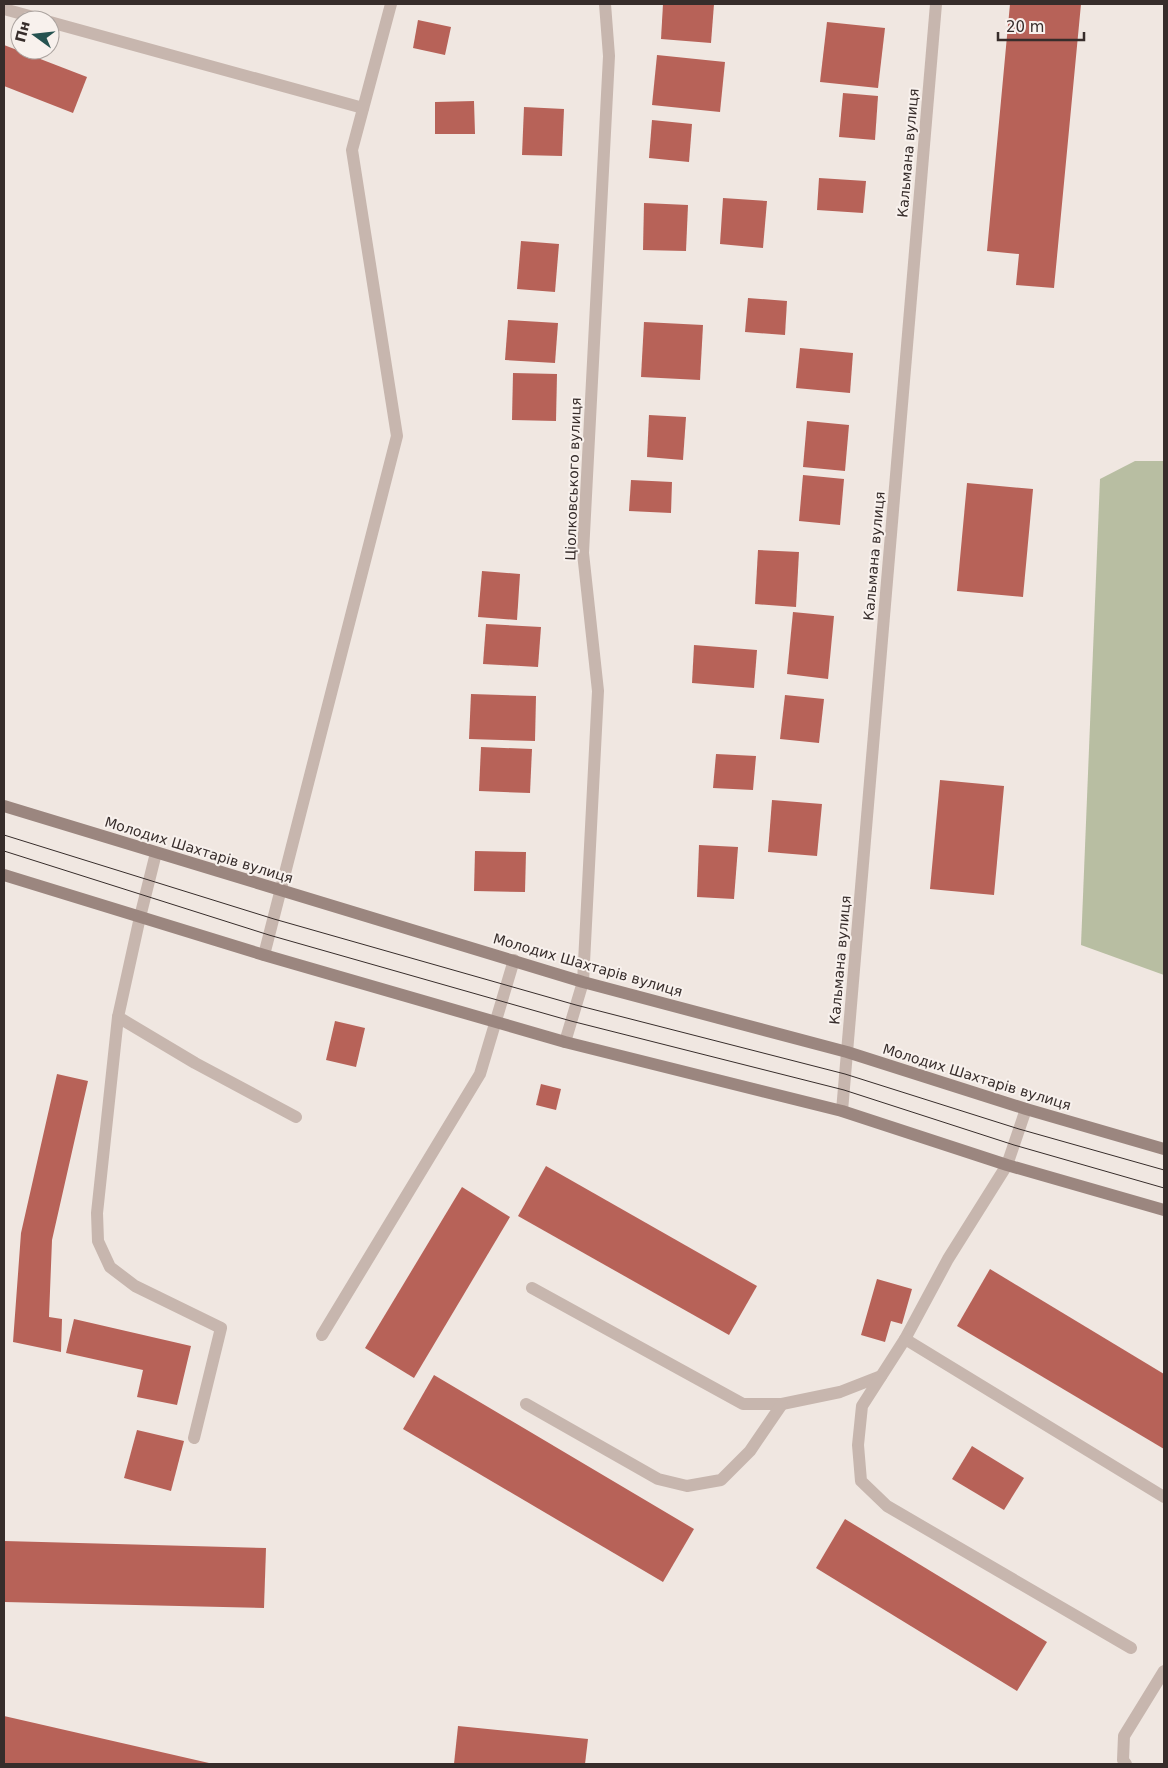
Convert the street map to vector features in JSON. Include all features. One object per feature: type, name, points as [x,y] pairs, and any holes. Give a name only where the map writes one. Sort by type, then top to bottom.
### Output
[{"type":"main road","name":"Молодих Шахтарів вулиця","points":[[4,806],[583,982],[847,1052],[1026,1109],[1164,1149]]},
{"type":"main road","points":[[4,875],[264,956],[565,1042],[842,1111],[1007,1164],[1164,1210]]},
{"type":"street","points":[[264,956],[397,436],[352,150],[390,4]]},
{"type":"street","name":"Ціолковського вулиця","points":[[565,1042],[583,982],[598,691],[583,553],[609,56],[605,4]]},
{"type":"street","name":"Кальмана вулиця","points":[[842,1111],[936,4]]},
{"type":"street","points":[[60,25],[363,108]]},
{"type":"street","points":[[156,853],[118,1017],[97,1213],[98,1241],[110,1267],[135,1286],[221,1328],[194,1438]]},
{"type":"street","points":[[322,1335],[480,1074],[514,960]]},
{"type":"street","points":[[118,1017],[195,1063],[296,1117]]},
{"type":"street","points":[[1026,1109],[1007,1164],[948,1259],[905,1339],[862,1406],[858,1444],[861,1481],[887,1506],[1131,1648]]},
{"type":"street","points":[[532,1288],[743,1404],[782,1404],[840,1392],[881,1376]]},
{"type":"street","points":[[905,1339],[1164,1497]]},
{"type":"street","points":[[526,1404],[658,1479],[687,1486],[721,1480],[750,1451],[782,1404]]},
{"type":"street","points":[[1126,1764],[1123,1760],[1124,1736],[1164,1671]]},
{"type":"green space","points":[[1135,461],[1164,461],[1164,975],[1081,945],[1100,479]]},
{"type":"building","points":[[663,4],[714,4],[711,43],[661,39]]},
{"type":"building","points":[[1010,4],[1081,4],[1054,288],[1016,285],[1019,254],[987,251]]},
{"type":"building","points":[[418,20],[451,27],[445,55],[413,48]]},
{"type":"building","points":[[827,22],[885,28],[878,88],[820,82]]},
{"type":"building","points":[[4,45],[10,47],[10,60],[43,60],[87,77],[73,113],[4,86]]},
{"type":"building","points":[[657,55],[725,62],[720,112],[652,105]]},
{"type":"building","points":[[843,93],[878,96],[875,140],[839,137]]},
{"type":"building","points":[[474,101],[475,134],[435,134],[435,102]]},
{"type":"building","points":[[524,107],[564,109],[562,156],[522,155]]},
{"type":"building","points":[[652,120],[692,124],[689,162],[649,158]]},
{"type":"building","points":[[819,178],[866,181],[863,213],[817,210]]},
{"type":"building","points":[[723,198],[767,201],[763,248],[720,244]]},
{"type":"building","points":[[644,203],[688,205],[686,251],[643,250]]},
{"type":"building","points":[[521,241],[559,244],[555,292],[517,289]]},
{"type":"building","points":[[748,298],[787,301],[785,335],[745,332]]},
{"type":"building","points":[[508,320],[558,323],[555,363],[505,360]]},
{"type":"building","points":[[644,322],[703,325],[700,380],[641,377]]},
{"type":"building","points":[[800,348],[853,353],[850,393],[796,388]]},
{"type":"building","points":[[513,373],[557,374],[556,421],[512,420]]},
{"type":"building","points":[[649,415],[686,417],[683,460],[647,457]]},
{"type":"building","points":[[807,421],[849,425],[845,471],[803,467]]},
{"type":"building","points":[[803,475],[844,479],[840,525],[799,521]]},
{"type":"building","points":[[631,480],[672,482],[671,513],[629,511]]},
{"type":"building","points":[[967,483],[1033,489],[1023,597],[957,591]]},
{"type":"building","points":[[758,550],[799,552],[796,607],[755,604]]},
{"type":"building","points":[[482,571],[520,574],[517,620],[478,617]]},
{"type":"building","points":[[793,612],[834,616],[828,679],[787,674]]},
{"type":"building","points":[[486,624],[541,627],[538,667],[483,664]]},
{"type":"building","points":[[694,645],[757,650],[754,688],[692,683]]},
{"type":"building","points":[[471,694],[536,696],[535,741],[469,739]]},
{"type":"building","points":[[785,695],[824,699],[819,743],[780,739]]},
{"type":"building","points":[[481,747],[532,749],[530,793],[479,791]]},
{"type":"building","points":[[716,754],[756,756],[753,790],[713,788]]},
{"type":"building","points":[[940,780],[1004,786],[994,895],[930,889]]},
{"type":"building","points":[[772,800],[822,804],[817,856],[768,852]]},
{"type":"building","points":[[699,845],[738,847],[734,899],[697,897]]},
{"type":"building","points":[[475,851],[526,852],[525,892],[474,891]]},
{"type":"building","points":[[335,1021],[365,1028],[356,1067],[326,1060]]},
{"type":"building","points":[[57,1074],[88,1081],[52,1240],[49,1317],[62,1319],[61,1352],[13,1342],[21,1233]]},
{"type":"building","points":[[541,1084],[561,1089],[556,1110],[536,1105]]},
{"type":"building","points":[[546,1166],[757,1286],[729,1335],[518,1216]]},
{"type":"building","points":[[462,1187],[510,1217],[414,1378],[365,1348]]},
{"type":"building","points":[[990,1269],[1164,1374],[1164,1449],[957,1326]]},
{"type":"building","points":[[877,1279],[912,1289],[902,1324],[891,1321],[885,1342],[861,1335]]},
{"type":"building","points":[[74,1319],[191,1346],[177,1405],[137,1397],[143,1370],[66,1353]]},
{"type":"building","points":[[434,1375],[694,1529],[663,1582],[403,1429]]},
{"type":"building","points":[[137,1430],[184,1441],[171,1491],[124,1478]]},
{"type":"building","points":[[972,1446],[1024,1478],[1004,1510],[952,1479]]},
{"type":"building","points":[[845,1519],[1047,1642],[1017,1691],[816,1568]]},
{"type":"building","points":[[4,1541],[266,1548],[264,1608],[4,1602]]},
{"type":"building","points":[[4,1716],[209,1763],[209,1764],[4,1764]]},
{"type":"building","points":[[458,1726],[588,1739],[585,1764],[454,1764]]},
{"type":"tram line","points":[[4,835],[274,919],[576,1005],[845,1074],[1019,1129],[1164,1170]]},
{"type":"tram line","points":[[4,851],[269,935],[571,1021],[844,1090],[1014,1145],[1164,1188]]}]
